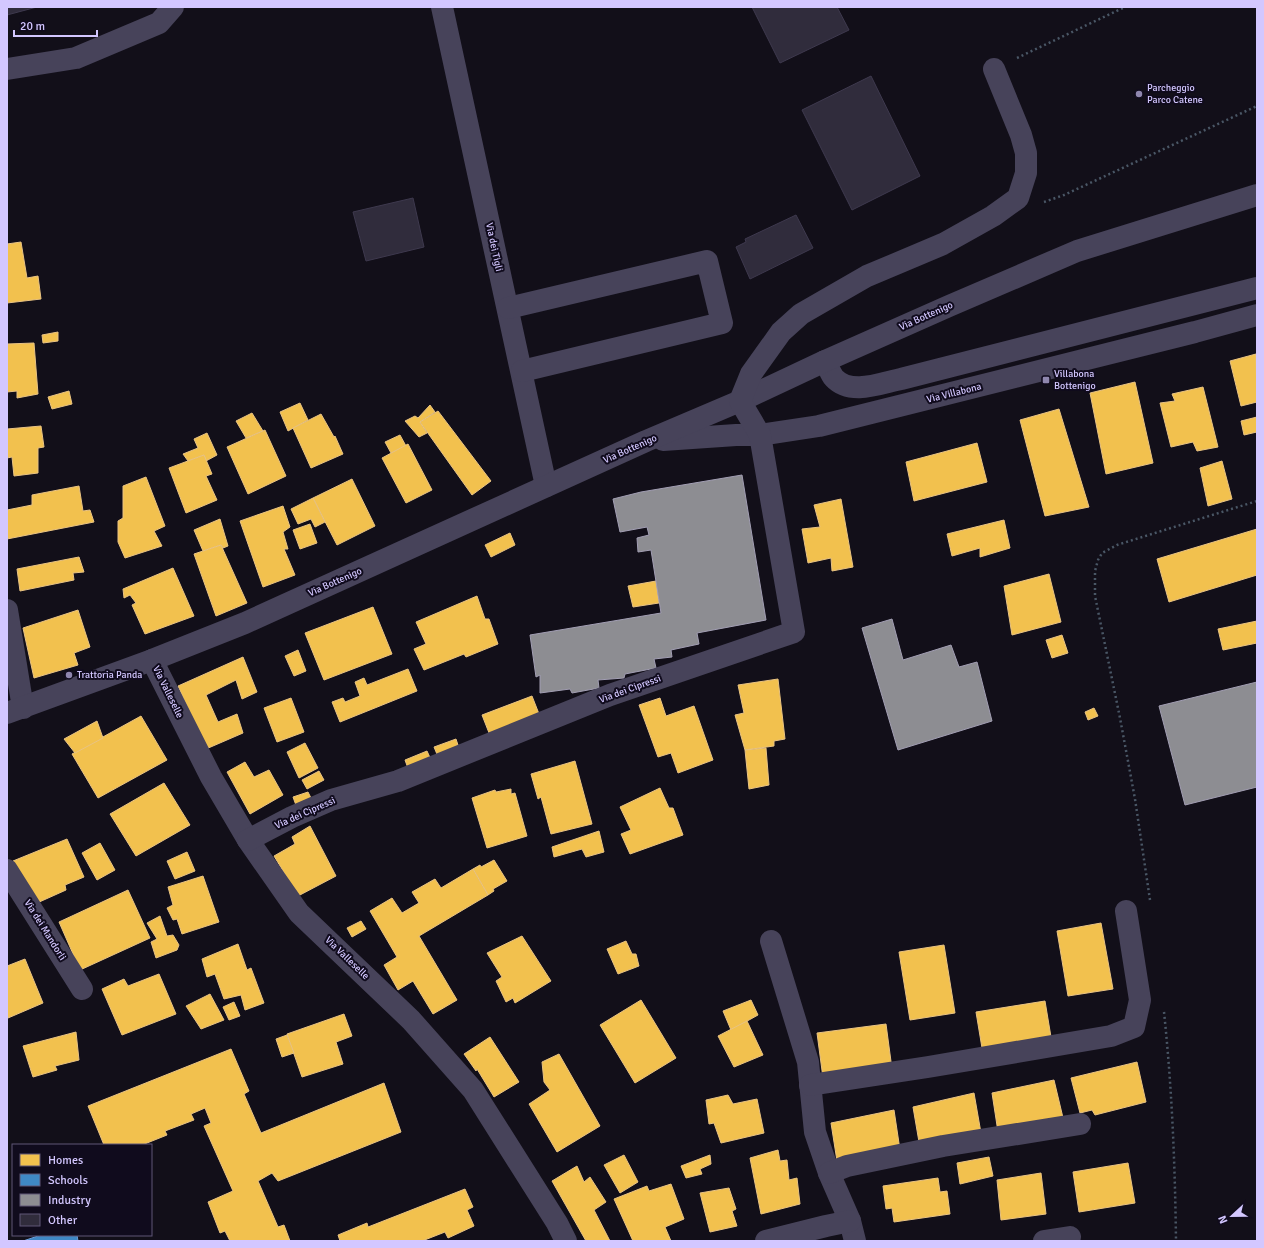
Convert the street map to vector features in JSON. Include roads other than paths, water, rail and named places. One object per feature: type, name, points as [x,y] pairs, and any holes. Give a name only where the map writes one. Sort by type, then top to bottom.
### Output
[{"type":"street","points":[[7,69],[76,58],[159,23],[174,7]]},
{"type":"street","name":"Via dei Tigli","points":[[442,7],[546,486]]},
{"type":"street","points":[[740,401],[751,374],[781,332],[801,314],[867,276],[943,244],[993,216],[1018,198],[1026,173],[1026,153],[1003,65]]},
{"type":"street","name":"Via Bottenigo","points":[[15,710],[152,660],[245,623],[646,441],[740,401],[825,361],[1078,251],[1257,195]]},
{"type":"street","points":[[508,308],[707,261],[722,324],[522,371]]},
{"type":"street","points":[[825,361],[834,378],[846,386],[863,387],[901,379],[1257,288]]},
{"type":"street","name":"Via Villabona","points":[[646,441],[736,435],[760,435],[819,426],[1180,336],[1257,315]]},
{"type":"street","name":"Via dei Cipressi","points":[[248,840],[292,817],[331,800],[398,781],[610,695],[794,632],[760,435],[740,401]]},
{"type":"street","points":[[7,610],[15,710]]},
{"type":"street","name":"Via Valleselle","points":[[152,660],[211,777],[248,840],[300,913],[411,1020],[473,1090],[557,1223],[566,1241]]},
{"type":"street","name":"Via dei Mandorli","points":[[7,870],[82,989]]},
{"type":"street","points":[[810,1085],[1111,1036],[1134,1027],[1140,1000],[1126,911]]},
{"type":"street","points":[[771,941],[808,1062],[815,1132],[852,1231]]},
{"type":"street","points":[[829,1172],[847,1166],[943,1146],[1080,1124]]},
{"type":"street","points":[[766,1241],[826,1226],[852,1231]]},
{"type":"street","points":[[1044,1241],[1070,1237]]},
{"type":"place","name":"Parcheggio Parco Catene","points":[[1139,94]]},
{"type":"place","name":"Villabona Bottenigo","points":[[1046,380]]},
{"type":"place","name":"Trattoria Panda","points":[[69,675]]}]
